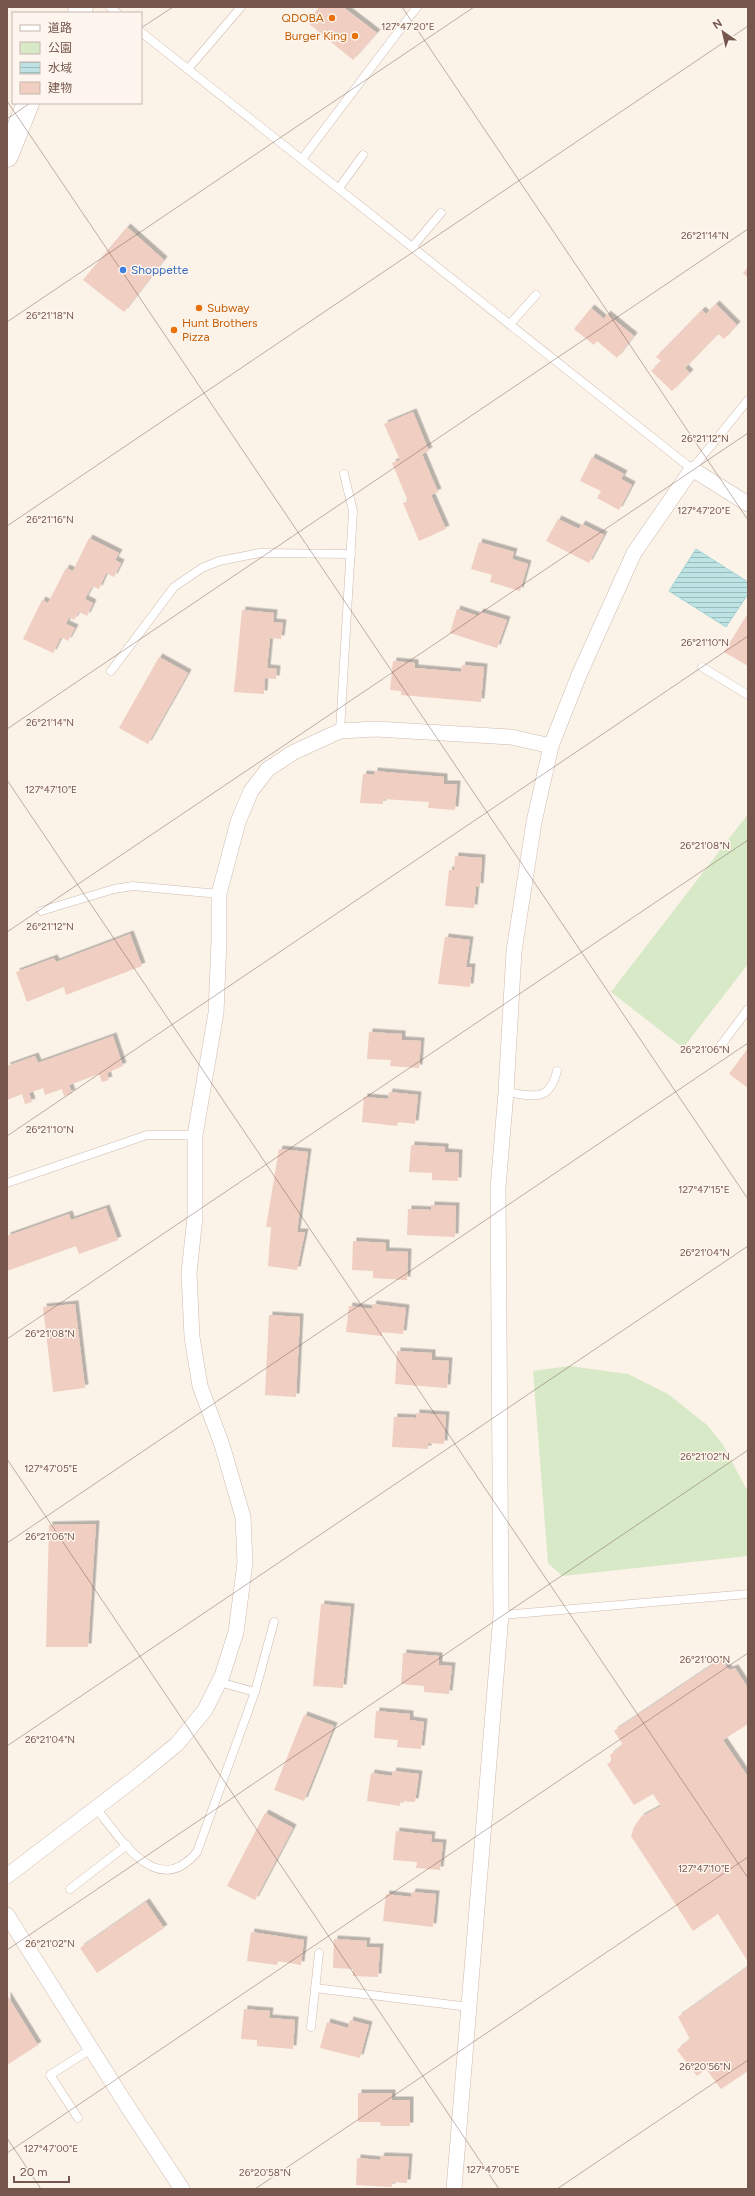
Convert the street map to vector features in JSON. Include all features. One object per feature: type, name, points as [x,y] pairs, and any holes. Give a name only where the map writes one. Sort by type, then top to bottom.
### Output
[{"type":"street","points":[[7,156],[28,104]]},
{"type":"street","points":[[454,2189],[501,1615],[498,1188],[506,1092],[514,952],[534,822],[551,746],[579,675],[634,553],[692,469],[748,504]]},
{"type":"street","points":[[7,1876],[177,1744],[205,1710],[219,1682],[236,1632],[242,1598],[245,1555],[243,1517],[222,1445],[200,1386],[192,1337],[190,1274],[195,1217],[195,1135],[216,1013],[219,894],[238,822],[251,790],[268,769],[294,752],[340,731],[376,729],[511,737],[551,746]]},
{"type":"street","points":[[7,1915],[91,2049],[182,2189]]},
{"type":"lane","points":[[188,69],[241,7]]},
{"type":"lane","points":[[302,158],[417,7]]},
{"type":"lane","points":[[142,33],[302,158],[692,469],[748,400]]},
{"type":"lane","points":[[339,188],[363,155]]},
{"type":"lane","points":[[412,246],[441,213]]},
{"type":"lane","points":[[510,324],[536,294]]},
{"type":"lane","points":[[340,731],[354,511],[344,474]]},
{"type":"lane","points":[[111,671],[174,587],[202,568],[219,561],[260,553],[351,554]]},
{"type":"lane","points":[[702,667],[748,695]]},
{"type":"lane","points":[[41,911],[114,888],[133,886],[219,894]]},
{"type":"lane","points":[[719,1048],[748,1009]]},
{"type":"lane","points":[[506,1092],[531,1096],[544,1094],[553,1086],[557,1072]]},
{"type":"lane","points":[[7,1183],[147,1135],[195,1135]]},
{"type":"lane","points":[[501,1615],[748,1594]]},
{"type":"lane","points":[[96,1808],[135,1855],[151,1867],[162,1870],[172,1869],[183,1865],[197,1852],[255,1692],[274,1622]]},
{"type":"lane","points":[[219,1682],[255,1692]]},
{"type":"lane","points":[[70,1889],[127,1845]]},
{"type":"lane","points":[[311,2027],[319,1953]]},
{"type":"lane","points":[[315,1988],[469,2007]]},
{"type":"lane","points":[[78,2118],[50,2075],[91,2049]]},
{"type":"green space","points":[[748,814],[748,964],[683,1048],[611,992]]},
{"type":"green space","points":[[569,1366],[628,1374],[668,1394],[707,1425],[723,1445],[748,1492],[748,1556],[562,1576],[548,1563],[533,1371]]},
{"type":"water","points":[[696,549],[748,582],[748,594],[726,627],[669,591]]},
{"type":"building","points":[[319,7],[343,7],[377,33],[353,60],[308,23]]},
{"type":"building","name":"Shoppette","points":[[127,227],[164,260],[124,312],[83,280]]},
{"type":"building","points":[[748,267],[748,278],[743,273]]},
{"type":"building","points":[[716,304],[737,325],[724,339],[718,334],[685,368],[690,373],[672,391],[651,371],[661,361],[656,357],[702,310],[706,314]]},
{"type":"building","points":[[591,308],[604,319],[607,314],[634,336],[617,358],[597,341],[594,345],[574,329]]},
{"type":"building","points":[[413,412],[429,451],[422,454],[438,492],[431,495],[446,529],[419,541],[403,503],[408,501],[392,463],[400,460],[384,424]]},
{"type":"building","points":[[592,457],[624,474],[621,479],[632,485],[619,510],[597,498],[601,491],[580,481]]},
{"type":"building","points":[[558,519],[579,529],[582,524],[604,535],[589,563],[546,541]]},
{"type":"building","points":[[89,538],[119,553],[115,560],[121,563],[114,577],[106,573],[99,589],[92,586],[85,599],[93,603],[87,616],[79,612],[74,620],[69,617],[66,624],[75,628],[68,641],[61,637],[53,653],[23,639],[42,600],[48,603],[66,568],[73,571]]},
{"type":"building","points":[[479,542],[514,552],[512,559],[528,564],[520,591],[490,582],[492,575],[471,569]]},
{"type":"building","points":[[457,609],[478,616],[480,612],[507,620],[497,648],[450,633]]},
{"type":"building","points":[[242,610],[274,613],[273,622],[283,623],[281,639],[270,638],[267,668],[277,669],[276,679],[265,678],[264,694],[234,692]]},
{"type":"building","points":[[748,613],[748,666],[724,652]]},
{"type":"building","points":[[159,657],[188,673],[148,744],[119,728]]},
{"type":"building","points":[[393,661],[415,663],[415,668],[461,672],[462,665],[484,667],[481,702],[401,695],[401,691],[390,690]]},
{"type":"building","points":[[374,771],[444,777],[444,784],[457,784],[455,810],[428,808],[429,802],[383,799],[383,804],[360,803],[363,774],[374,775]]},
{"type":"building","points":[[455,856],[482,858],[480,887],[476,886],[474,908],[445,906],[449,870],[454,870]]},
{"type":"building","points":[[130,934],[142,966],[66,995],[64,987],[27,1002],[16,972],[54,958],[56,962]]},
{"type":"building","points":[[445,937],[470,940],[466,967],[472,967],[470,987],[438,984]]},
{"type":"building","points":[[369,1032],[402,1034],[402,1040],[421,1041],[419,1068],[390,1066],[391,1060],[367,1059]]},
{"type":"building","points":[[113,1036],[123,1066],[107,1073],[109,1080],[102,1082],[99,1074],[69,1085],[72,1093],[64,1096],[62,1089],[45,1095],[43,1088],[29,1093],[32,1102],[25,1104],[22,1094],[7,1100],[7,1066],[35,1056],[38,1063]]},
{"type":"building","points":[[748,1048],[748,1088],[729,1074]]},
{"type":"building","points":[[389,1092],[418,1095],[415,1124],[398,1122],[397,1126],[362,1122],[364,1097],[388,1099]]},
{"type":"building","points":[[411,1145],[445,1147],[445,1152],[459,1153],[458,1181],[432,1180],[432,1173],[409,1172]]},
{"type":"building","points":[[279,1149],[308,1152],[297,1232],[305,1232],[297,1270],[268,1266],[271,1227],[266,1227]]},
{"type":"building","points":[[431,1205],[456,1206],[455,1237],[407,1235],[408,1209],[431,1210]]},
{"type":"building","points":[[106,1208],[118,1240],[79,1254],[76,1246],[7,1271],[7,1236],[69,1214],[71,1220]]},
{"type":"building","points":[[353,1241],[386,1243],[386,1251],[408,1252],[407,1280],[373,1278],[373,1271],[352,1270]]},
{"type":"building","points":[[75,1304],[85,1388],[53,1392],[43,1307]]},
{"type":"building","points":[[373,1304],[406,1308],[403,1334],[382,1332],[382,1336],[346,1332],[349,1306],[372,1309]]},
{"type":"building","points":[[269,1315],[300,1317],[296,1397],[265,1395]]},
{"type":"building","points":[[397,1351],[432,1353],[432,1360],[449,1361],[447,1388],[395,1384]]},
{"type":"building","points":[[416,1413],[446,1415],[444,1444],[428,1443],[428,1449],[392,1447],[394,1417],[416,1418]]},
{"type":"building","points":[[96,1524],[88,1647],[46,1647],[49,1525]]},
{"type":"building","points":[[321,1604],[351,1607],[343,1688],[313,1686]]},
{"type":"building","points":[[403,1653],[439,1656],[439,1665],[452,1666],[449,1694],[424,1692],[424,1686],[401,1684]]},
{"type":"building","points":[[721,1659],[729,1670],[735,1668],[748,1688],[748,1724],[723,1740],[748,1777],[748,1962],[718,1914],[693,1931],[631,1836],[634,1827],[641,1817],[661,1806],[653,1794],[634,1805],[607,1764],[612,1761],[610,1755],[623,1745],[614,1731]]},
{"type":"building","points":[[376,1711],[410,1714],[410,1720],[424,1722],[421,1749],[397,1747],[398,1740],[374,1738]]},
{"type":"building","points":[[304,1715],[334,1726],[304,1801],[274,1790]]},
{"type":"building","points":[[393,1771],[419,1774],[415,1802],[400,1801],[400,1806],[367,1801],[371,1773],[392,1776]]},
{"type":"building","points":[[265,1813],[293,1828],[255,1900],[227,1886]]},
{"type":"building","points":[[396,1831],[432,1835],[431,1842],[443,1843],[440,1870],[416,1868],[417,1862],[393,1860]]},
{"type":"building","points":[[412,1892],[436,1894],[433,1927],[383,1921],[386,1894],[411,1897]]},
{"type":"building","points":[[146,1902],[164,1928],[97,1973],[80,1948]]},
{"type":"building","points":[[251,1932],[304,1940],[301,1965],[278,1961],[277,1965],[247,1961]]},
{"type":"building","points":[[334,1939],[367,1941],[366,1947],[380,1947],[378,1977],[353,1976],[353,1969],[333,1968]]},
{"type":"building","points":[[748,1967],[748,2071],[721,2089],[706,2069],[697,2076],[677,2050],[690,2039],[678,2017]]},
{"type":"building","points":[[7,1995],[38,2045],[7,2065]]},
{"type":"building","points":[[244,2009],[270,2011],[269,2018],[295,2020],[293,2049],[257,2046],[257,2040],[241,2039]]},
{"type":"building","points":[[350,2020],[369,2025],[360,2058],[320,2048],[327,2022],[348,2028]]},
{"type":"building","points":[[358,2093],[392,2093],[392,2100],[410,2100],[410,2126],[381,2126],[380,2122],[358,2122]]},
{"type":"building","points":[[381,2156],[409,2157],[407,2183],[392,2182],[392,2187],[356,2185],[357,2158],[380,2160]]},
{"type":"place","name":"QDOBA","points":[[332,18]]},
{"type":"place","name":"Burger King","points":[[355,36]]},
{"type":"place","name":"Shoppette","points":[[123,270]]},
{"type":"place","name":"Subway","points":[[199,308]]},
{"type":"place","name":"Hunt Brothers Pizza","points":[[174,330]]}]
